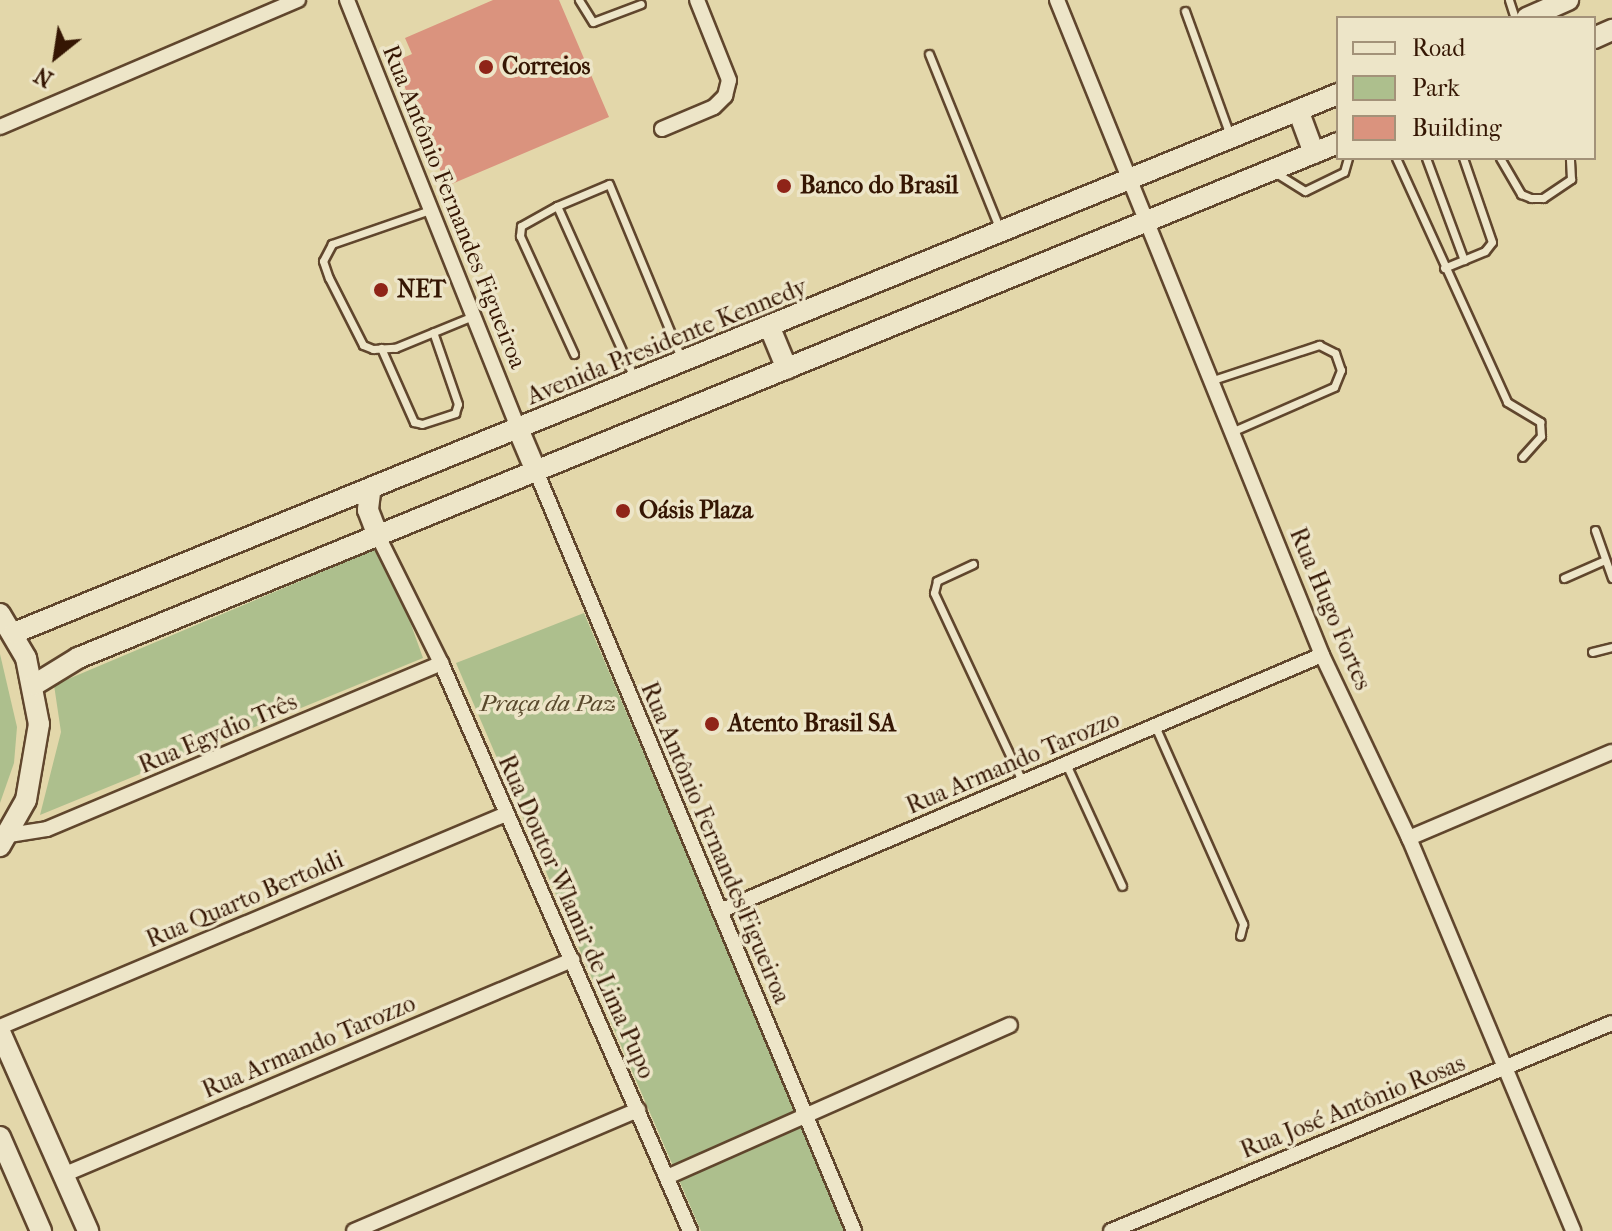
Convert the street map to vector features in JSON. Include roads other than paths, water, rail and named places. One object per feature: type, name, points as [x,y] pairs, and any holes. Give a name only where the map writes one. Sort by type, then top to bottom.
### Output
[{"type":"main road","points":[[1532,16],[1568,0]]},
{"type":"main road","name":"Avenida Presidente Kennedy","points":[[14,633],[370,493],[1336,95]]},
{"type":"main road","points":[[1298,110],[1314,153]]},
{"type":"main road","points":[[34,685],[78,658],[1336,144]]},
{"type":"main road","points":[[770,328],[787,369]]},
{"type":"main road","points":[[519,431],[536,471]]},
{"type":"main road","points":[[370,493],[368,510],[378,536]]},
{"type":"main road","points":[[0,614],[14,633],[34,685],[37,762],[4,840]]},
{"type":"main road","points":[[0,1030],[88,1231]]},
{"type":"main road","points":[[0,1137],[9,1178],[41,1231]]},
{"type":"street","points":[[0,127],[298,0]]},
{"type":"street","name":"Rua Antônio Fernandes Figueiroa","points":[[347,0],[519,431]]},
{"type":"street","points":[[662,129],[714,107],[725,96],[729,80],[697,0]]},
{"type":"street","name":"Rua Hugo Fortes","points":[[1057,0],[1234,431],[1322,655],[1409,838],[1573,1231]]},
{"type":"street","name":"Rua Antônio Fernandes Figueiroa","points":[[536,471],[854,1231]]},
{"type":"street","name":"Rua Doutor Wlamir de Lima Pupo","points":[[378,536],[441,663],[690,1231]]},
{"type":"street","name":"Rua Armando Tarozzo","points":[[720,911],[1322,655]]},
{"type":"street","name":"Rua Egydio Três","points":[[4,840],[47,829],[441,663]]},
{"type":"street","points":[[1409,838],[1612,752]]},
{"type":"street","name":"Rua Quarto Bertoldi","points":[[0,1030],[506,814]]},
{"type":"street","name":"Rua Armando Tarozzo","points":[[63,1175],[572,960]]},
{"type":"street","name":"Rua José Antônio Rosas","points":[[1111,1231],[1612,1023]]},
{"type":"street","points":[[667,1177],[1010,1025]]},
{"type":"street","points":[[354,1231],[638,1110]]},
{"type":"lane","points":[[579,0],[593,22],[641,4]]},
{"type":"lane","points":[[1185,11],[1231,137]]},
{"type":"lane","points":[[929,54],[1001,232]]},
{"type":"lane","points":[[1272,170],[1305,191],[1344,172],[1347,160]]},
{"type":"lane","points":[[1397,160],[1507,402],[1540,422],[1541,436],[1522,457]]},
{"type":"lane","points":[[1427,160],[1464,260]]},
{"type":"lane","points":[[1444,268],[1464,260],[1492,242],[1464,160]]},
{"type":"lane","points":[[1502,160],[1531,198],[1543,198],[1571,179],[1570,160]]},
{"type":"lane","points":[[574,354],[520,236],[521,226],[557,206],[609,184],[683,364]]},
{"type":"lane","points":[[557,206],[636,383]]},
{"type":"lane","points":[[431,209],[332,244],[323,261],[363,345],[381,348],[473,316]]},
{"type":"lane","points":[[381,348],[414,422],[422,424],[455,413],[458,404],[433,332]]},
{"type":"lane","points":[[1213,380],[1319,345],[1335,353],[1341,370],[1334,387],[1234,431]]},
{"type":"lane","points":[[1595,530],[1612,578]]},
{"type":"lane","points":[[1564,578],[1605,560]]},
{"type":"lane","points":[[973,564],[937,581],[934,593],[1023,783]]},
{"type":"lane","points":[[1592,652],[1612,647]]},
{"type":"lane","points":[[1155,726],[1243,924],[1240,936]]},
{"type":"lane","points":[[1066,764],[1122,886]]},
{"type":"place","name":"Correios","points":[[486,67]]},
{"type":"place","name":"Banco do Brasil","points":[[784,186]]},
{"type":"place","name":"NET","points":[[381,290]]},
{"type":"place","name":"Oásis Plaza","points":[[623,511]]},
{"type":"place","name":"Atento Brasil SA","points":[[712,724]]},
{"type":"park label","name":"Praça da Paz","points":[[548,704]]}]
